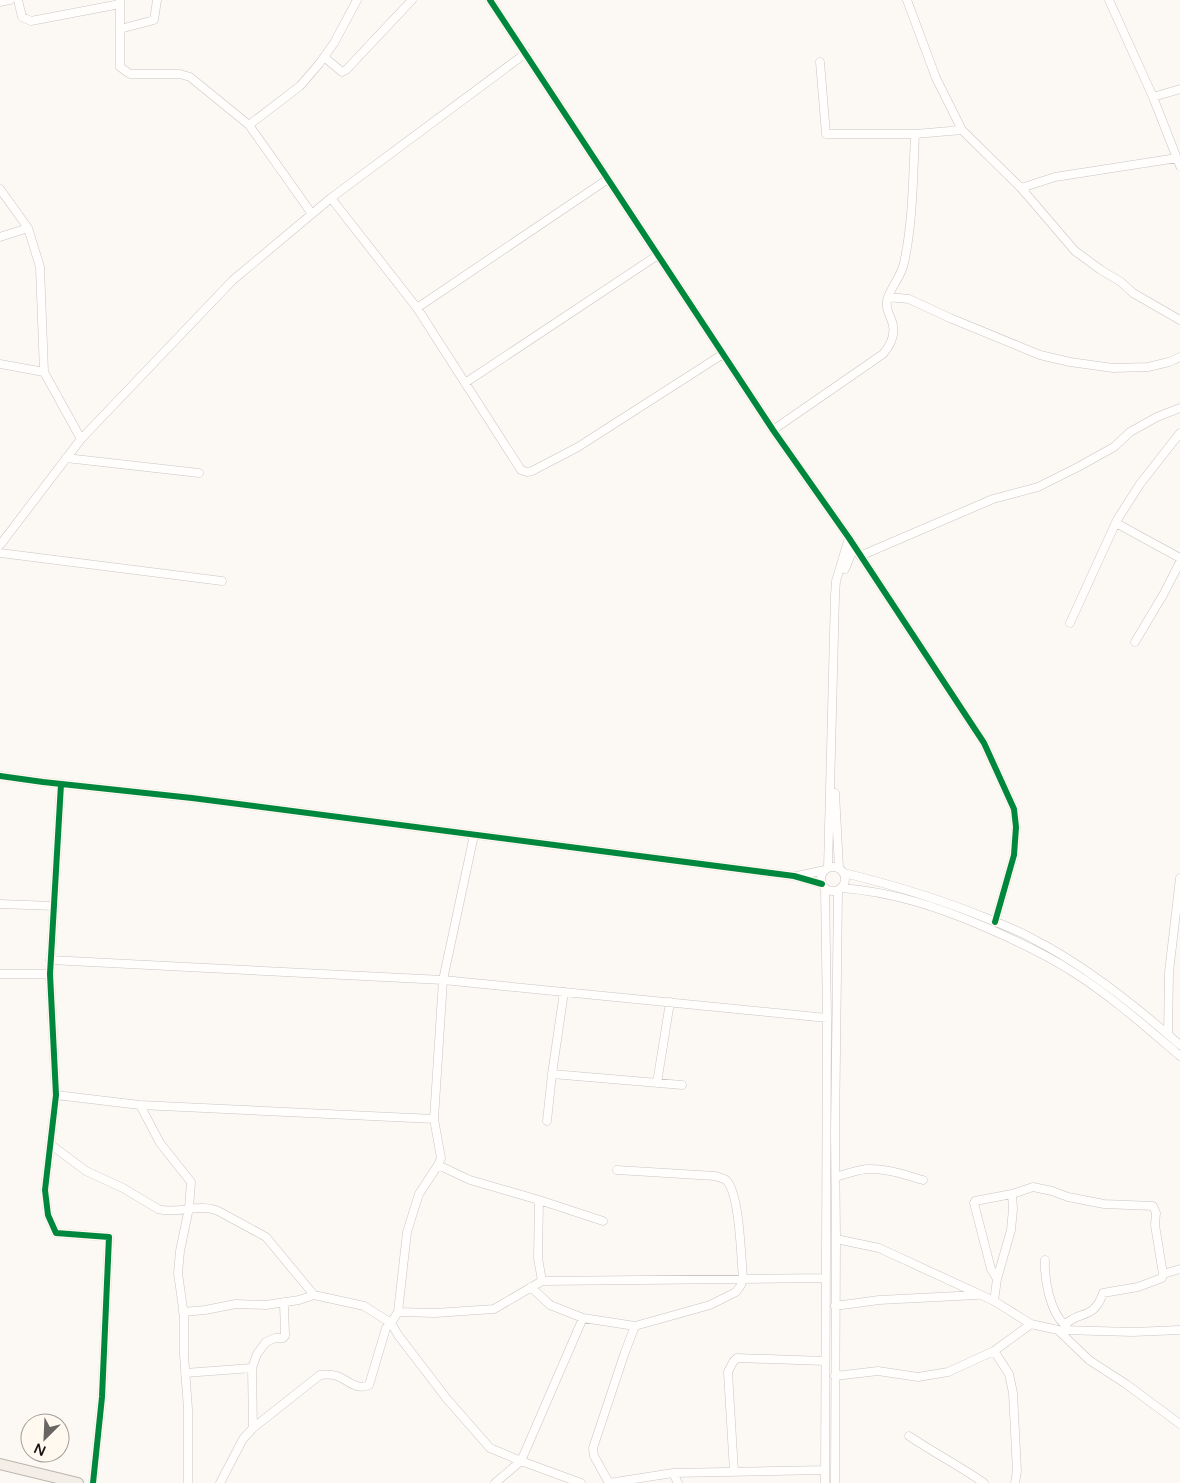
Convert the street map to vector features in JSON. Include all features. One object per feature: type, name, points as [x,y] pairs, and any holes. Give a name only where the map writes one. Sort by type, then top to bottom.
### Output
[{"type":"main road","points":[[0,1464],[78,1483]]},
{"type":"street","points":[[0,2],[10,0]]},
{"type":"street","points":[[18,0],[22,17],[31,21],[120,2],[120,67],[130,74],[180,74],[190,77],[248,125],[312,214]]},
{"type":"street","points":[[120,29],[154,20],[157,0]]},
{"type":"street","points":[[248,125],[300,86],[334,43],[357,0]]},
{"type":"street","points":[[324,57],[342,72],[346,70],[412,0]]},
{"type":"street","points":[[490,0],[773,430],[849,538],[984,743],[1014,809],[1016,827],[1014,855],[995,922]]},
{"type":"street","points":[[907,0],[936,78],[962,130],[1021,188],[1075,251],[1121,282],[1133,293],[1180,320]]},
{"type":"street","points":[[1109,0],[1153,97],[1180,166]]},
{"type":"street","points":[[0,545],[80,439],[233,280],[331,198],[526,53]]},
{"type":"street","points":[[820,62],[826,134],[915,134],[962,130]]},
{"type":"street","points":[[1153,97],[1180,89]]},
{"type":"street","points":[[773,430],[883,354],[890,346],[894,327],[887,311],[888,298],[901,275],[905,262],[915,134]]},
{"type":"street","points":[[1021,188],[1055,177],[1177,158]]},
{"type":"street","points":[[417,308],[608,179]]},
{"type":"street","points":[[0,189],[28,228],[40,267],[44,372],[80,439]]},
{"type":"street","points":[[331,198],[417,308],[521,470],[532,471],[578,448],[723,354]]},
{"type":"street","points":[[0,237],[28,228]]},
{"type":"street","points":[[465,383],[658,255]]},
{"type":"street","points":[[888,298],[909,299],[1040,355],[1070,362],[1113,368],[1148,367],[1180,357]]},
{"type":"street","points":[[0,364],[44,372]]},
{"type":"street","points":[[860,556],[992,499],[1038,487],[1114,447],[1130,432],[1157,417],[1180,408]]},
{"type":"street","points":[[1070,623],[1116,524],[1140,484],[1180,433]]},
{"type":"street","points":[[66,458],[199,473]]},
{"type":"street","points":[[1116,524],[1180,560],[1163,595],[1135,642]]},
{"type":"street","points":[[825,1483],[827,1018],[823,886],[821,877],[826,869],[836,581],[849,538]]},
{"type":"street","points":[[835,1483],[836,1177],[840,889],[846,878],[842,871],[835,786],[835,718],[841,582],[854,547]]},
{"type":"street","points":[[0,553],[222,581]]},
{"type":"street","points":[[0,776],[192,798],[794,876],[823,886],[833,892],[840,889],[882,893],[920,902],[952,913],[1046,956],[1102,992],[1180,1056]]},
{"type":"street","points":[[61,784],[50,960],[56,1095],[45,1190],[48,1215],[56,1233],[109,1237],[102,1396],[93,1483]]},
{"type":"street","points":[[220,1483],[243,1439],[253,1428],[320,1375],[338,1376],[354,1386],[363,1388],[369,1385],[386,1328],[398,1312],[407,1232],[419,1194],[442,1158],[434,1119],[443,980],[474,835]]},
{"type":"street","points":[[794,876],[834,867],[842,871],[920,893],[1034,939],[1074,962],[1114,991],[1180,1045]]},
{"type":"street","points":[[1168,1034],[1169,972],[1180,878]]},
{"type":"street","points":[[0,904],[54,906]]},
{"type":"street","points":[[50,960],[443,980],[827,1018]]},
{"type":"street","points":[[0,974],[50,974]]},
{"type":"street","points":[[547,1121],[564,992]]},
{"type":"street","points":[[657,1083],[670,1002]]},
{"type":"street","points":[[552,1074],[682,1085]]},
{"type":"street","points":[[56,1095],[140,1106],[434,1119]]},
{"type":"street","points":[[140,1106],[160,1143],[191,1182],[189,1208],[180,1251],[178,1273],[184,1312],[185,1373],[188,1409],[188,1483]]},
{"type":"street","points":[[50,1144],[86,1171],[123,1188],[158,1210],[213,1208],[266,1237],[314,1295]]},
{"type":"street","points":[[438,1165],[470,1180],[603,1221]]},
{"type":"street","points":[[836,1177],[869,1169],[896,1172],[922,1180]]},
{"type":"street","points":[[531,1287],[550,1305],[583,1318],[635,1326],[710,1305],[736,1292],[743,1279],[736,1206],[731,1188],[725,1180],[715,1176],[617,1170]]},
{"type":"street","points":[[998,1279],[991,1269],[975,1201],[1012,1194],[1033,1187],[1068,1197],[1104,1204],[1153,1206],[1156,1213],[1155,1225],[1163,1274],[1162,1278],[1138,1287],[1103,1293],[1097,1306],[1091,1312],[1068,1322],[1063,1329]]},
{"type":"street","points":[[994,1301],[1011,1230],[1012,1194]]},
{"type":"street","points":[[539,1200],[538,1258],[542,1281]]},
{"type":"street","points":[[836,1239],[879,1248],[994,1301],[1031,1324],[1063,1329],[1133,1332],[1180,1330]]},
{"type":"street","points":[[1046,1260],[1047,1288],[1063,1329],[1090,1360],[1180,1424]]},
{"type":"street","points":[[1163,1274],[1180,1268]]},
{"type":"street","points":[[398,1312],[435,1313],[494,1308],[542,1281],[825,1278]]},
{"type":"street","points":[[184,1312],[236,1304],[284,1302],[314,1295],[364,1306],[391,1323],[447,1399],[490,1448],[521,1462],[581,1483]]},
{"type":"street","points":[[835,1306],[879,1300],[980,1295]]},
{"type":"street","points":[[253,1428],[252,1368],[266,1342],[285,1336],[284,1302]]},
{"type":"street","points":[[495,1483],[521,1462],[583,1318]]},
{"type":"street","points":[[835,1376],[878,1372],[918,1377],[948,1372],[994,1351],[1031,1324]]},
{"type":"street","points":[[635,1326],[593,1448],[594,1456],[609,1483],[673,1473],[825,1470]]},
{"type":"street","points":[[994,1351],[1009,1374],[1013,1393],[1017,1471],[1015,1483]]},
{"type":"street","points":[[734,1472],[728,1372],[733,1362],[737,1358],[825,1361]]},
{"type":"street","points":[[185,1373],[252,1368]]},
{"type":"street","points":[[909,1436],[927,1449],[963,1468],[984,1483]]},
{"type":"street","points":[[673,1473],[678,1483]]},
{"type":"cycle path","points":[[490,0],[773,430],[849,538],[984,743],[1014,809],[1016,827],[1014,855],[995,922]]},
{"type":"cycle path","points":[[0,776],[192,798],[794,876],[822,884]]},
{"type":"cycle path","points":[[61,784],[50,974],[56,1095],[45,1190],[48,1215],[56,1233],[109,1237],[102,1397],[93,1483]]}]
